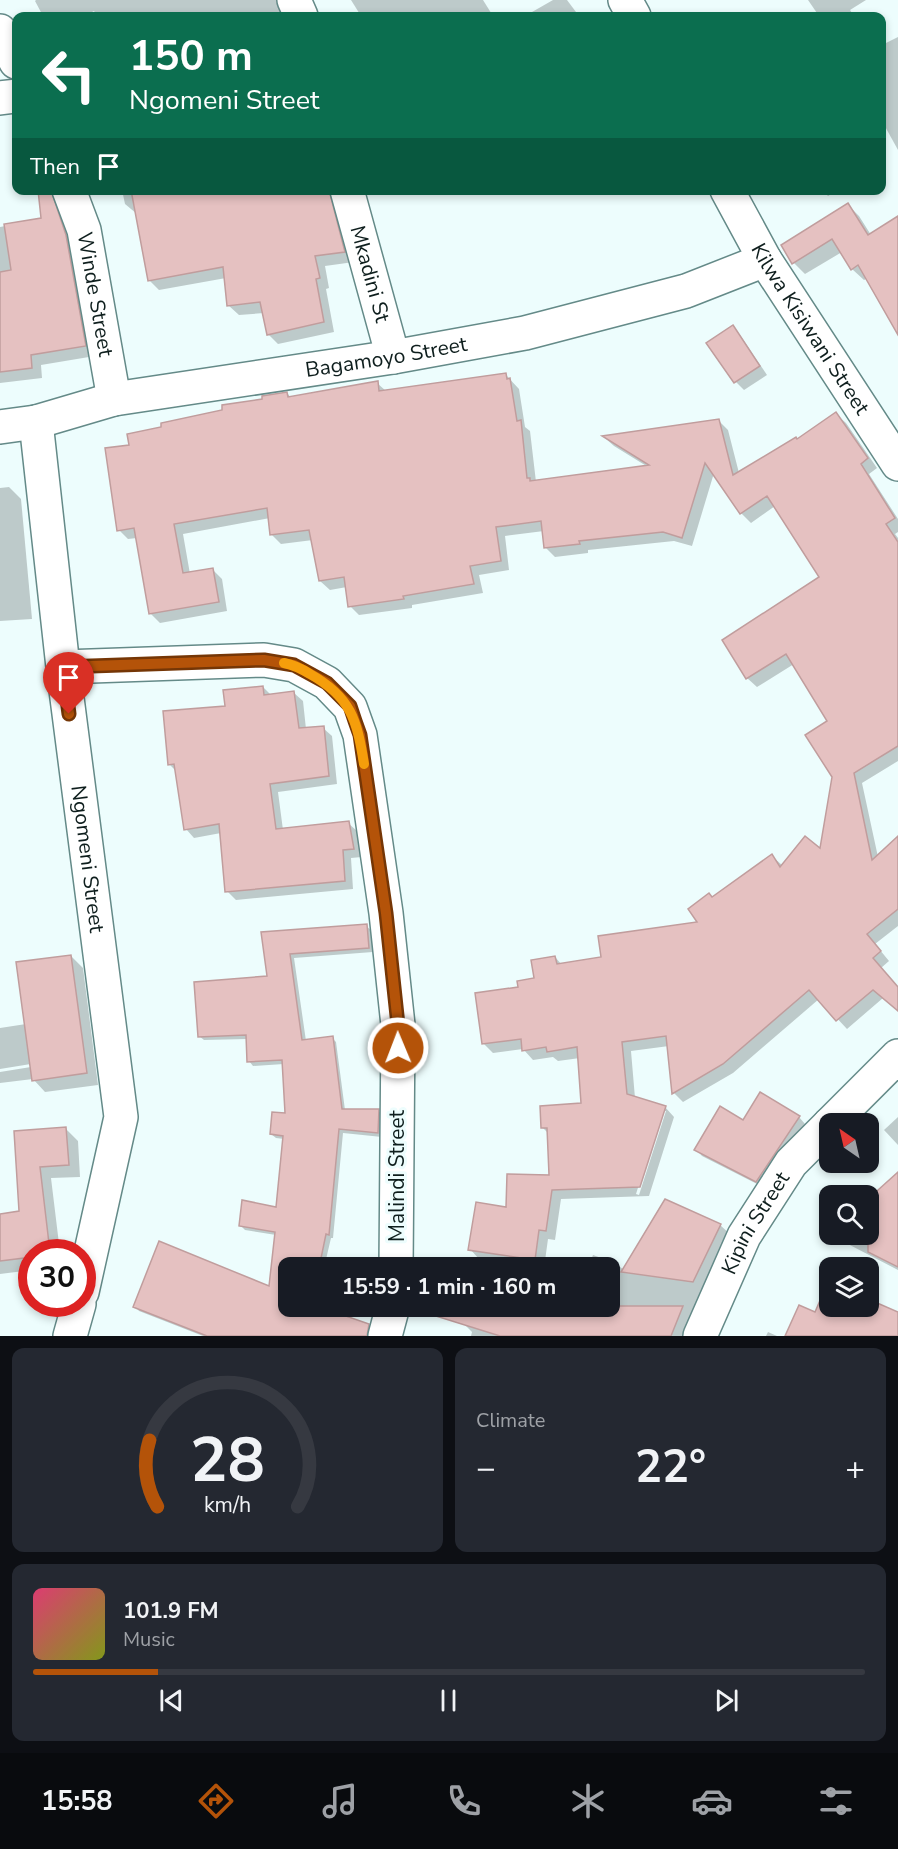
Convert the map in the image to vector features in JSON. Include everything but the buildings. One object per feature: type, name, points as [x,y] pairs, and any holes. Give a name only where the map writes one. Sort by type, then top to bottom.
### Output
[{"type":"street","points":[[0,31],[12,54]]},
{"type":"street","name":"Winde Street","points":[[71,195],[84,230],[114,399]]},
{"type":"street","name":"Mkadini St","points":[[348,195],[393,357]]},
{"type":"street","name":"Kilwa Kisiwani Street","points":[[731,195],[765,260],[898,463]]},
{"type":"street","name":"Bagamoyo Street","points":[[0,428],[36,422],[114,399],[393,357],[525,333],[686,291],[765,260]]},
{"type":"street","name":"Ngomeni Street","points":[[36,422],[63,667],[121,1117],[94,1239]]},
{"type":"street","name":"Malindi Street","points":[[63,667],[264,660],[294,665],[327,683],[350,706],[360,735],[386,913],[398,1025],[396,1257]]},
{"type":"street","name":"Kipini Street","points":[[841,1113],[898,1056]]},
{"type":"street","name":"Kipini Street","points":[[700,1336],[744,1236],[791,1163],[819,1135]]},
{"type":"street","points":[[70,1336],[75,1317]]},
{"type":"street","points":[[385,1336],[390,1317]]},
{"type":"slow traffic","points":[[284,663],[294,665],[327,683],[350,706],[360,735],[364,764]]},
{"type":"route","points":[[69,714],[63,667],[264,660],[294,665],[327,683],[350,706],[360,735],[386,913],[398,1025],[398,1048]]}]
